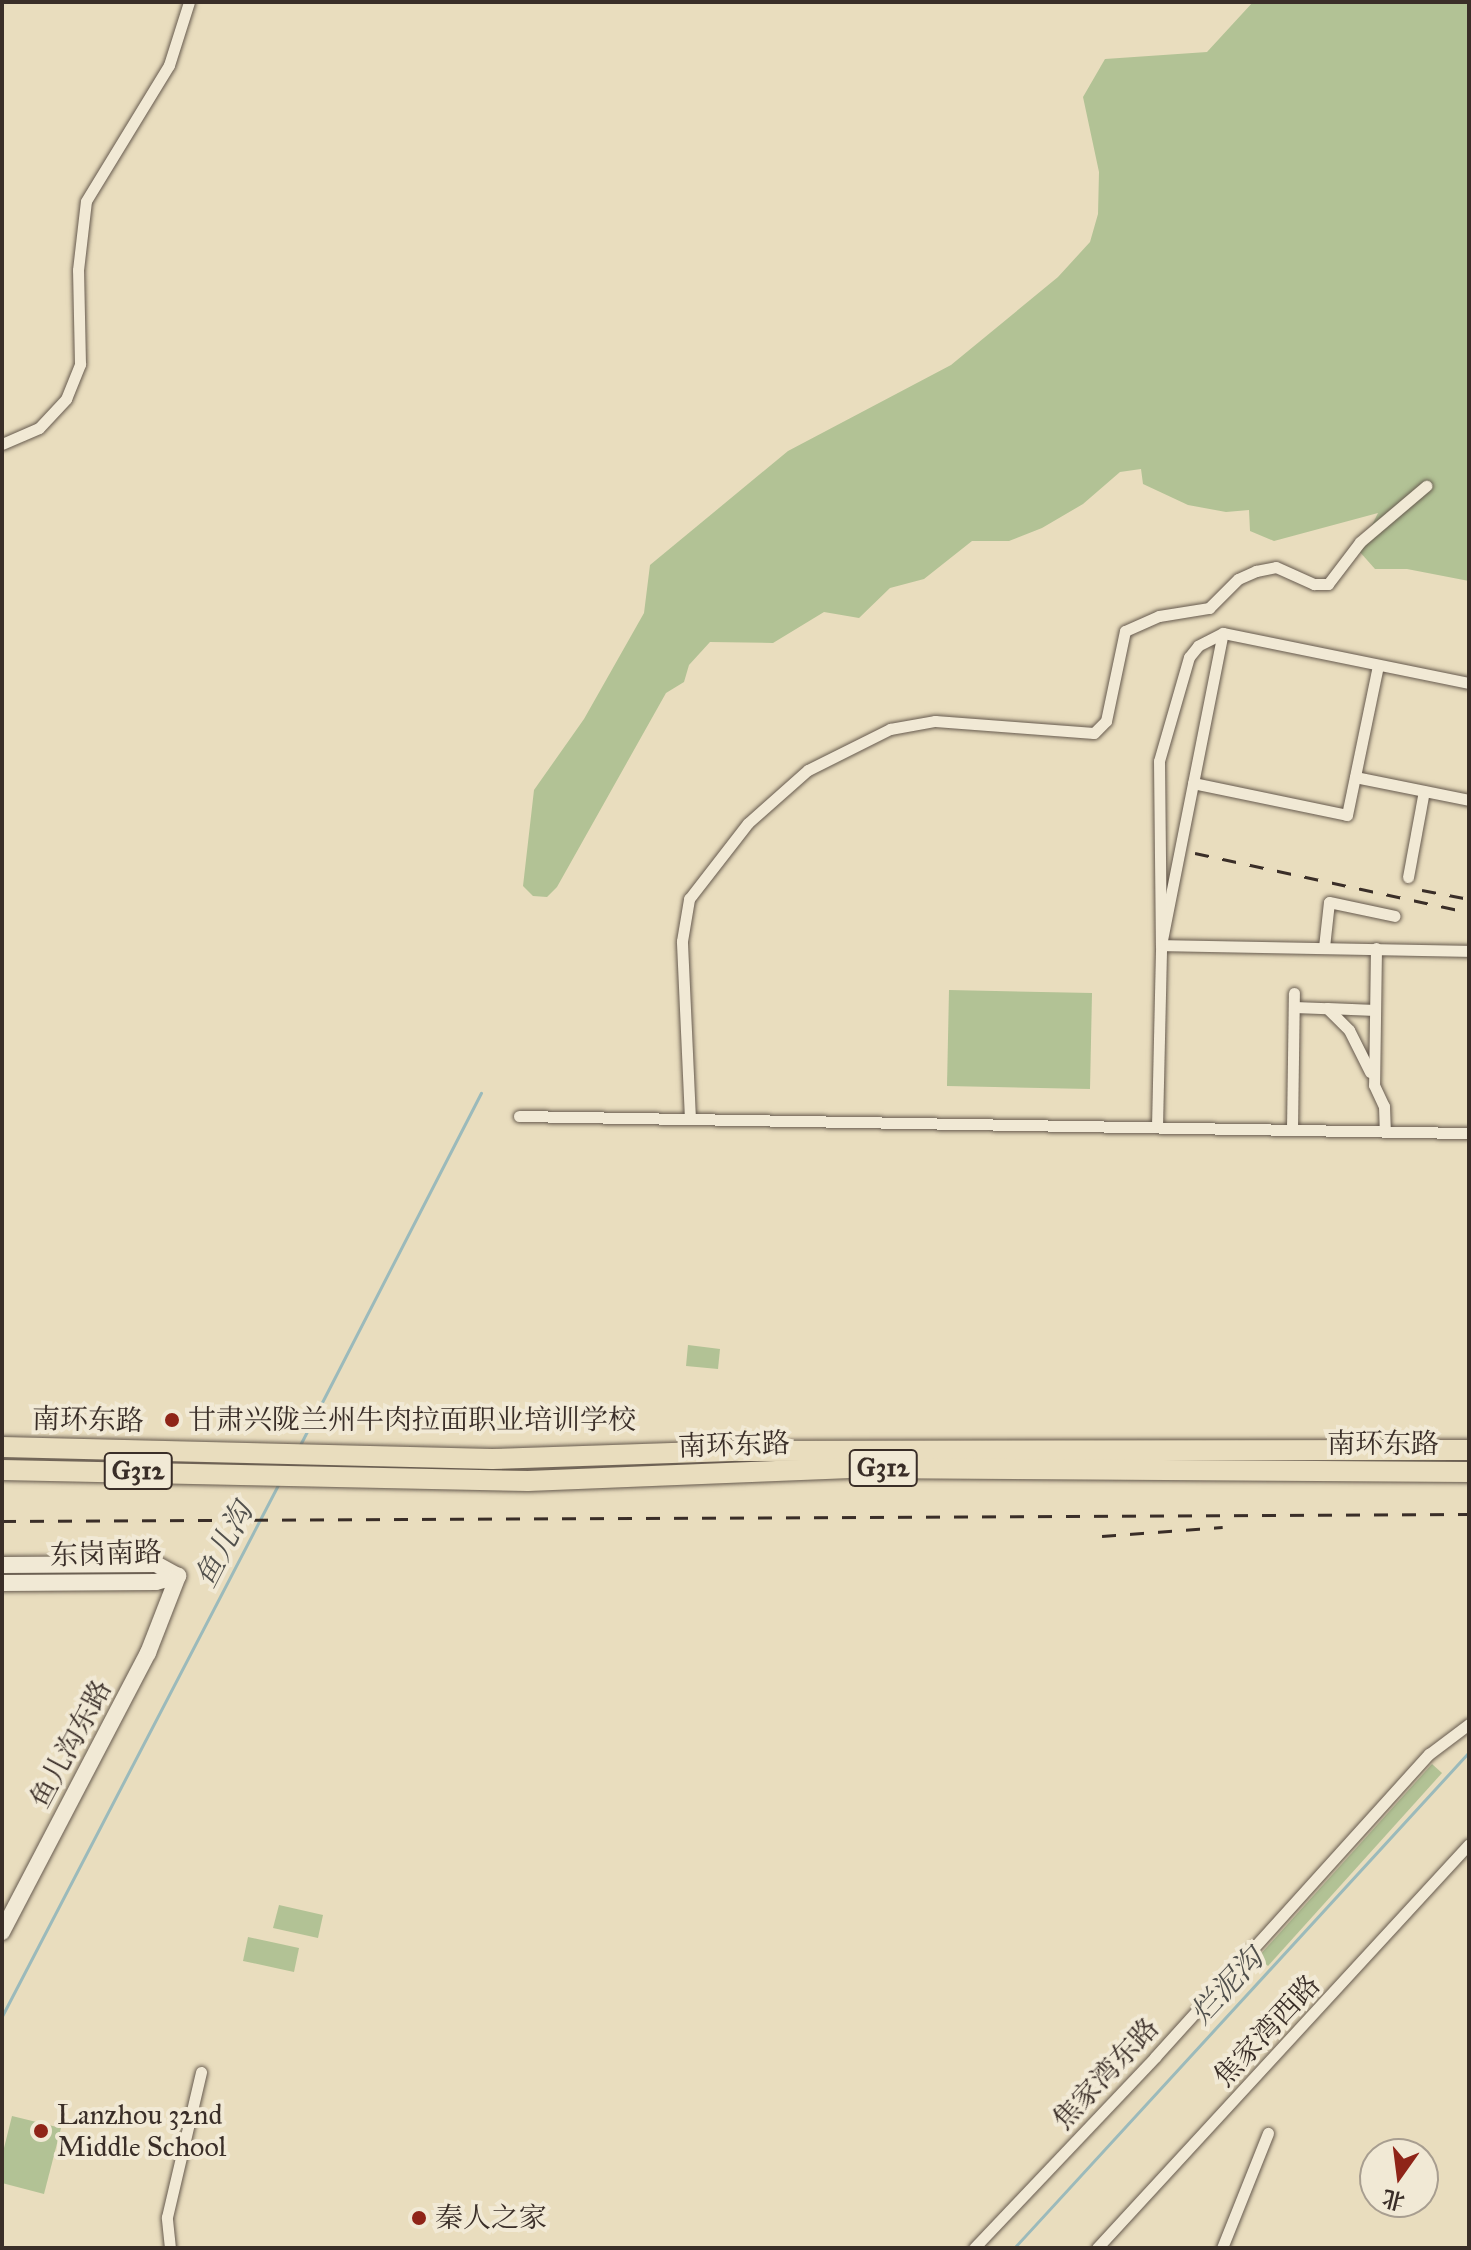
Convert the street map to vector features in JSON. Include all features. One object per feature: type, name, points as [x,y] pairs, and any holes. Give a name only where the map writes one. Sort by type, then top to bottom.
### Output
[{"type":"highway","name":"南环东路","points":[[2,1447],[286,1451],[528,1459],[739,1451],[1469,1450]]},
{"type":"highway","points":[[528,1459],[528,1481]]},
{"type":"highway","name":"南环东路","points":[[2,1470],[274,1472],[528,1481],[857,1468],[1469,1472]]},
{"type":"street","points":[[2,444],[39,428],[66,399],[80,364],[78,270],[86,201],[169,65],[189,2]]},
{"type":"street","points":[[690,1119],[682,941],[689,899],[748,823],[808,770],[890,729],[935,721],[1094,733],[1106,721],[1125,631],[1159,616],[1209,608],[1238,579],[1256,571],[1276,567],[1314,584],[1328,584],[1360,542],[1426,486]]},
{"type":"street","points":[[1157,1127],[1161,945],[1159,761],[1189,657],[1223,633],[1469,683]]},
{"type":"street","points":[[1161,945],[1223,633]]},
{"type":"street","points":[[1193,783],[1347,815],[1378,665]]},
{"type":"street","points":[[1355,777],[1469,800]]},
{"type":"street","points":[[1408,877],[1424,791]]},
{"type":"street","points":[[1324,947],[1329,902],[1395,916]]},
{"type":"street","points":[[1161,945],[1469,951]]},
{"type":"street","points":[[1374,1085],[1376,948]]},
{"type":"street","points":[[1292,1130],[1294,993]]},
{"type":"street","points":[[1294,1007],[1375,1010]]},
{"type":"street","points":[[1327,1008],[1366,1056],[1384,1106],[1385,1132]]},
{"type":"street","points":[[519,1116],[1469,1133]]},
{"type":"street","name":"东岗南路","points":[[2,1565],[156,1564],[178,1576]]},
{"type":"street","name":"东岗南路","points":[[2,1583],[156,1582],[178,1576]]},
{"type":"street","name":"鱼儿沟东路","points":[[2,1932],[148,1653],[178,1576]]},
{"type":"street","name":"焦家湾东路","points":[[974,2248],[1155,2057],[1429,1754],[1469,1724]]},
{"type":"street","name":"焦家湾西路","points":[[1097,2248],[1469,1844]]},
{"type":"street","points":[[170,2248],[167,2217],[201,2072]]},
{"type":"street","points":[[1222,2248],[1268,2133]]},
{"type":"green space","points":[[1253,2],[1469,2],[1469,581],[1407,569],[1375,569],[1359,551],[1378,513],[1274,541],[1250,531],[1249,510],[1226,512],[1188,505],[1143,484],[1141,469],[1120,472],[1083,504],[1042,528],[1009,541],[972,541],[924,579],[890,588],[859,618],[824,612],[773,643],[710,642],[689,665],[684,682],[666,693],[557,887],[547,897],[533,896],[523,886],[534,790],[584,719],[644,613],[650,565],[788,451],[951,365],[1058,277],[1090,242],[1098,214],[1099,172],[1083,97],[1105,59],[1207,52]]},
{"type":"green space","points":[[949,990],[1092,993],[1090,1089],[947,1086]]},
{"type":"green space","points":[[688,1345],[720,1349],[718,1369],[686,1366]]},
{"type":"green space","points":[[1432,1764],[1442,1773],[1268,1966],[1258,1957]]},
{"type":"green space","points":[[279,1905],[323,1915],[318,1938],[273,1928]]},
{"type":"green space","points":[[248,1937],[299,1948],[294,1972],[243,1961]]},
{"type":"green space","points":[[12,2116],[61,2128],[44,2194],[2,2183],[2,2156]]},
{"type":"waterway","name":"鱼儿沟","points":[[300,1445],[481,1093]]},
{"type":"waterway","name":"鱼儿沟","points":[[2,2016],[279,1483]]},
{"type":"waterway","name":"烂泥沟","points":[[1014,2248],[1469,1752]]},
{"type":"railway","points":[[1195,853],[1469,912]]},
{"type":"railway","points":[[1422,890],[1469,899]]},
{"type":"railway","points":[[2,1521],[1469,1514]]},
{"type":"railway","points":[[1102,1536],[1223,1527]]},
{"type":"place","name":"甘肃兴陇兰州牛肉拉面职业培训学校","points":[[172,1420]]},
{"type":"place","name":"Lanzhou 32nd Middle School","points":[[41,2131]]},
{"type":"place","name":"秦人之家","points":[[419,2218]]}]
